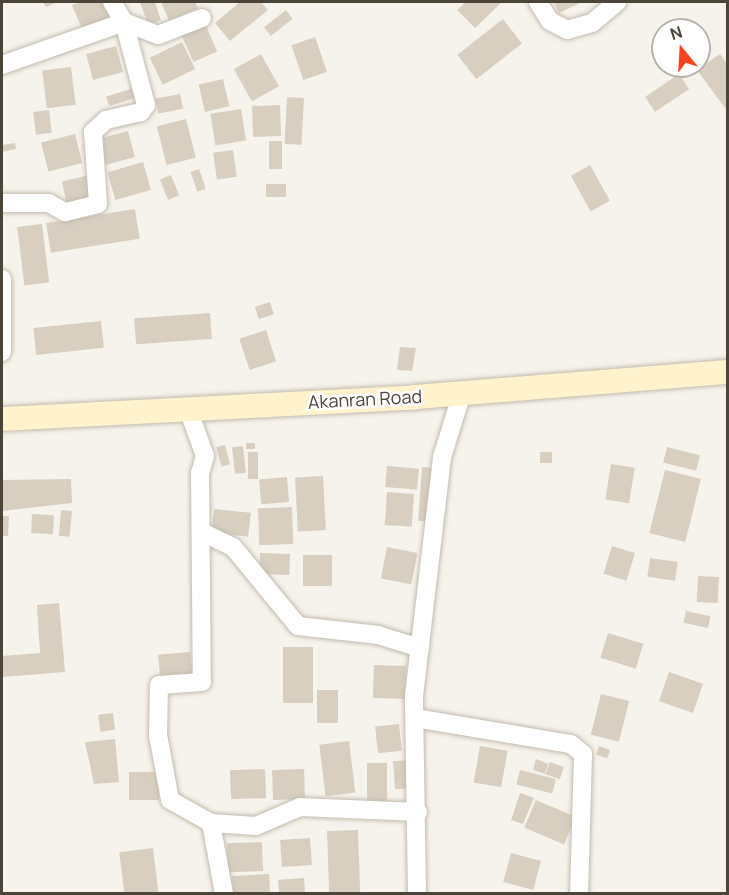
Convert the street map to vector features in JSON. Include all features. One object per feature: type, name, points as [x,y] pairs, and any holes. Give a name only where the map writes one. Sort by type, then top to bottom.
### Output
[{"type":"main road","name":"Akanran Road","points":[[2,419],[462,393],[728,372]]},
{"type":"street","points":[[538,2],[550,21],[567,30],[592,22],[617,2]]},
{"type":"street","points":[[117,8],[158,35],[202,18]]},
{"type":"street","points":[[2,66],[117,8]]},
{"type":"street","points":[[2,203],[49,203],[65,212],[98,204],[93,132],[106,120],[141,112],[146,105],[117,8]]},
{"type":"street","points":[[2,279],[2,352]]},
{"type":"street","points":[[422,891],[415,718],[420,648],[442,457],[462,393]]},
{"type":"street","points":[[189,409],[205,456],[200,473],[202,682],[159,685],[158,735],[170,800],[211,823],[256,826],[300,807],[336,805],[418,812]]},
{"type":"street","points":[[202,532],[233,547],[298,626],[378,636],[420,648]]},
{"type":"street","points":[[415,718],[571,744],[583,754],[579,894]]},
{"type":"street","points":[[211,823],[224,894]]},
{"type":"building","points":[[43,2],[58,2],[46,7]]},
{"type":"building","points":[[81,2],[105,2],[111,18],[82,29],[72,5]]},
{"type":"building","points":[[140,2],[155,2],[161,20],[148,25]]},
{"type":"building","points":[[161,2],[195,2],[198,8],[169,21]]},
{"type":"building","points":[[240,2],[261,2],[268,10],[230,41],[215,23]]},
{"type":"building","points":[[466,2],[502,2],[475,28],[457,10]]},
{"type":"building","points":[[554,2],[582,2],[559,13]]},
{"type":"building","points":[[286,10],[293,19],[271,36],[264,27]]},
{"type":"building","points":[[503,19],[522,43],[476,79],[457,55]]},
{"type":"building","points":[[205,24],[217,51],[193,62],[181,35]]},
{"type":"building","points":[[315,37],[327,72],[303,80],[291,45]]},
{"type":"building","points":[[182,42],[195,69],[163,85],[150,58]]},
{"type":"building","points":[[116,46],[123,72],[93,80],[86,54]]},
{"type":"building","points":[[261,54],[279,86],[252,101],[234,69]]},
{"type":"building","points":[[720,54],[728,65],[728,112],[703,78],[711,78],[711,60]]},
{"type":"building","points":[[71,67],[76,105],[47,108],[42,71]]},
{"type":"building","points":[[673,78],[682,78],[689,89],[655,112],[645,97]]},
{"type":"building","points":[[223,79],[229,106],[205,112],[199,85]]},
{"type":"building","points":[[134,88],[137,98],[109,106],[106,96]]},
{"type":"building","points":[[180,94],[183,109],[158,113],[155,99]]},
{"type":"building","points":[[287,97],[304,98],[302,145],[285,144]]},
{"type":"building","points":[[280,105],[281,136],[253,137],[252,106]]},
{"type":"building","points":[[241,109],[246,141],[215,145],[210,114]]},
{"type":"building","points":[[49,110],[52,133],[36,135],[33,112]]},
{"type":"building","points":[[186,119],[196,158],[167,165],[157,126]]},
{"type":"building","points":[[128,131],[135,157],[106,165],[99,139]]},
{"type":"building","points":[[75,134],[82,163],[48,172],[41,142]]},
{"type":"building","points":[[269,141],[282,141],[282,169],[269,169]]},
{"type":"building","points":[[15,143],[16,149],[2,152],[2,145]]},
{"type":"building","points":[[233,150],[237,177],[217,180],[213,153]]},
{"type":"building","points":[[143,162],[151,190],[115,200],[107,172]]},
{"type":"building","points":[[590,165],[610,201],[591,212],[571,176]]},
{"type":"building","points":[[199,169],[206,189],[197,192],[190,172]]},
{"type":"building","points":[[90,175],[96,201],[68,208],[62,182]]},
{"type":"building","points":[[171,175],[179,195],[168,200],[160,179]]},
{"type":"building","points":[[266,184],[286,184],[286,197],[266,197]]},
{"type":"building","points":[[135,209],[140,239],[51,253],[46,223]]},
{"type":"building","points":[[42,224],[49,283],[24,286],[17,227]]},
{"type":"building","points":[[270,302],[274,314],[259,319],[255,307]]},
{"type":"building","points":[[210,313],[212,339],[136,344],[134,318]]},
{"type":"building","points":[[101,321],[104,348],[36,355],[33,328]]},
{"type":"building","points":[[266,330],[276,361],[250,370],[239,339]]},
{"type":"building","points":[[400,347],[416,348],[412,371],[397,370]]},
{"type":"building","points":[[246,443],[255,443],[255,449],[246,449]]},
{"type":"building","points":[[225,445],[230,464],[221,467],[216,447]]},
{"type":"building","points":[[243,446],[246,473],[235,474],[232,447]]},
{"type":"building","points":[[667,447],[700,455],[696,471],[663,463]]},
{"type":"building","points":[[248,452],[258,452],[258,479],[248,479]]},
{"type":"building","points":[[540,452],[552,452],[552,463],[540,463]]},
{"type":"building","points":[[611,464],[635,468],[629,503],[605,500]]},
{"type":"building","points":[[387,466],[419,469],[417,490],[385,487]]},
{"type":"building","points":[[422,467],[435,468],[431,522],[418,521]]},
{"type":"building","points":[[665,470],[701,479],[685,542],[649,533]]},
{"type":"building","points":[[323,476],[326,530],[298,531],[295,477]]},
{"type":"building","points":[[287,477],[289,502],[261,504],[259,479]]},
{"type":"building","points":[[71,479],[72,503],[2,511],[2,480]]},
{"type":"building","points":[[387,492],[414,494],[412,527],[385,525]]},
{"type":"building","points":[[292,507],[293,544],[259,545],[258,508]]},
{"type":"building","points":[[214,509],[251,513],[248,537],[211,533]]},
{"type":"building","points":[[61,510],[72,511],[70,537],[59,536]]},
{"type":"building","points":[[32,514],[54,515],[53,534],[31,533]]},
{"type":"building","points":[[2,516],[9,516],[8,536],[2,536]]},
{"type":"building","points":[[612,546],[635,553],[626,581],[604,574]]},
{"type":"building","points":[[387,547],[417,553],[411,584],[381,578]]},
{"type":"building","points":[[260,553],[290,554],[289,575],[259,574]]},
{"type":"building","points":[[303,555],[332,555],[332,586],[303,586]]},
{"type":"building","points":[[650,558],[678,562],[675,581],[647,577]]},
{"type":"building","points":[[698,576],[719,577],[718,603],[697,602]]},
{"type":"building","points":[[59,603],[65,672],[2,677],[2,656],[40,653],[37,605]]},
{"type":"building","points":[[686,611],[710,616],[708,628],[684,623]]},
{"type":"building","points":[[608,633],[643,644],[636,669],[600,658]]},
{"type":"building","points":[[283,647],[313,647],[313,703],[283,703]]},
{"type":"building","points":[[190,652],[192,676],[160,679],[158,655]]},
{"type":"building","points":[[374,665],[406,666],[405,699],[373,698]]},
{"type":"building","points":[[669,672],[703,684],[693,713],[659,701]]},
{"type":"building","points":[[317,690],[338,690],[338,723],[317,723]]},
{"type":"building","points":[[601,694],[629,701],[619,742],[591,735]]},
{"type":"building","points":[[113,713],[115,730],[100,732],[98,715]]},
{"type":"building","points":[[399,724],[402,751],[378,753],[375,727]]},
{"type":"building","points":[[115,739],[119,782],[94,784],[85,742]]},
{"type":"building","points":[[349,741],[355,793],[326,796],[319,745]]},
{"type":"building","points":[[480,746],[508,751],[501,787],[474,782]]},
{"type":"building","points":[[599,746],[610,750],[607,759],[596,754]]},
{"type":"building","points":[[536,759],[548,764],[545,774],[533,770]]},
{"type":"building","points":[[412,760],[414,788],[395,789],[393,761]]},
{"type":"building","points":[[550,762],[564,767],[560,779],[546,774]]},
{"type":"building","points":[[367,763],[387,763],[387,802],[367,802]]},
{"type":"building","points":[[265,769],[266,798],[231,799],[230,770]]},
{"type":"building","points":[[304,769],[305,799],[273,800],[272,770]]},
{"type":"building","points":[[520,770],[556,779],[552,794],[516,785]]},
{"type":"building","points":[[129,772],[159,772],[159,800],[129,800]]},
{"type":"building","points":[[520,793],[534,798],[523,824],[511,820]]},
{"type":"building","points":[[536,800],[576,817],[564,844],[524,828]]},
{"type":"building","points":[[358,830],[360,892],[329,893],[327,831]]},
{"type":"building","points":[[310,838],[312,865],[282,867],[280,840]]},
{"type":"building","points":[[262,842],[263,871],[228,872],[227,843]]},
{"type":"building","points":[[153,848],[159,894],[124,894],[119,852]]},
{"type":"building","points":[[511,853],[541,861],[533,890],[503,882]]},
{"type":"building","points":[[269,874],[270,894],[233,894],[232,876]]},
{"type":"building","points":[[304,878],[305,894],[279,894],[278,880]]}]
